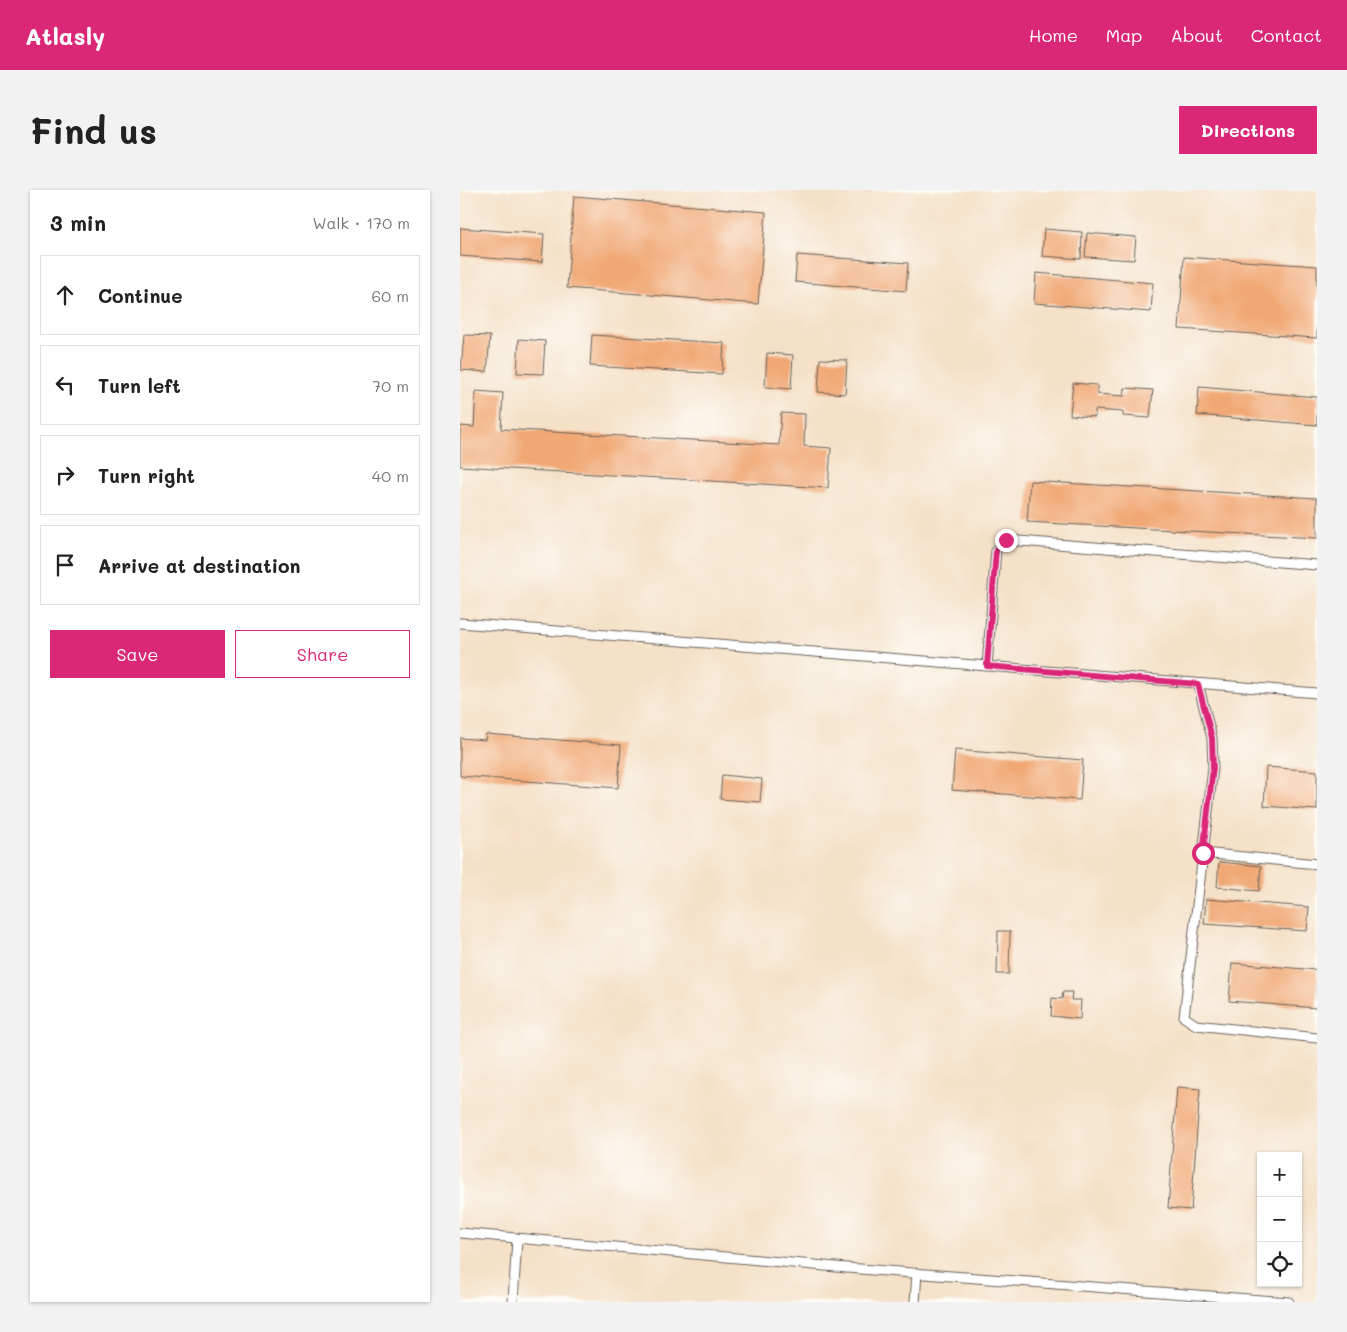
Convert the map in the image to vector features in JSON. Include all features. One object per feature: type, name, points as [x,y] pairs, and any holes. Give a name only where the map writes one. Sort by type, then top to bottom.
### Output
[{"type":"lane","points":[[987,666],[996,550],[1006,540],[1317,565]]},
{"type":"lane","points":[[460,623],[1317,693]]},
{"type":"lane","points":[[1198,684],[1212,738],[1213,768],[1184,1017],[1196,1025],[1317,1038]]},
{"type":"lane","points":[[1203,853],[1317,864]]},
{"type":"lane","points":[[460,1233],[917,1273],[1288,1302]]},
{"type":"lane","points":[[513,1302],[517,1239]]},
{"type":"lane","points":[[915,1302],[917,1273]]},
{"type":"building","points":[[574,196],[766,212],[758,304],[567,288]]},
{"type":"building","points":[[460,228],[544,234],[542,262],[460,256]]},
{"type":"building","points":[[1044,229],[1082,232],[1081,259],[1042,256]]},
{"type":"building","points":[[1087,233],[1136,237],[1134,260],[1085,257]]},
{"type":"building","points":[[797,255],[908,263],[906,291],[795,282]]},
{"type":"building","points":[[1184,257],[1317,266],[1317,338],[1179,329]]},
{"type":"building","points":[[1036,273],[1153,283],[1151,312],[1034,303]]},
{"type":"building","points":[[464,335],[490,336],[487,372],[461,370]]},
{"type":"building","points":[[592,335],[724,343],[722,374],[590,366]]},
{"type":"building","points":[[519,339],[545,341],[543,374],[517,373]]},
{"type":"building","points":[[767,353],[793,355],[791,389],[765,387]]},
{"type":"building","points":[[820,359],[847,360],[845,394],[818,392]]},
{"type":"building","points":[[1073,383],[1097,385],[1097,394],[1124,396],[1125,388],[1153,390],[1150,418],[1123,416],[1123,412],[1095,410],[1095,417],[1070,415]]},
{"type":"building","points":[[1199,387],[1317,397],[1317,425],[1197,415]]},
{"type":"building","points":[[476,391],[503,393],[501,429],[779,445],[781,413],[805,414],[804,446],[831,448],[828,488],[460,466],[460,426],[474,427]]},
{"type":"building","points":[[1030,481],[1317,498],[1317,538],[1027,522]]},
{"type":"building","points":[[486,734],[621,745],[618,788],[460,776],[460,738],[485,740]]},
{"type":"building","points":[[955,750],[1083,760],[1080,800],[952,790]]},
{"type":"building","points":[[1266,767],[1317,771],[1317,810],[1264,806]]},
{"type":"building","points":[[722,775],[762,779],[760,802],[720,799]]},
{"type":"building","points":[[1219,862],[1261,866],[1259,891],[1217,887]]},
{"type":"building","points":[[1206,899],[1309,907],[1307,931],[1204,924]]},
{"type":"building","points":[[998,931],[1010,931],[1009,974],[997,974]]},
{"type":"building","points":[[1232,963],[1317,970],[1317,1008],[1229,1001]]},
{"type":"building","points":[[1063,992],[1072,992],[1071,1000],[1081,1000],[1080,1019],[1051,1016],[1052,998],[1062,999]]},
{"type":"building","points":[[1177,1087],[1200,1089],[1191,1210],[1168,1208]]},
{"type":"route","points":[[1006,540],[996,550],[987,666],[1198,684],[1212,738],[1213,768],[1203,853]]}]
